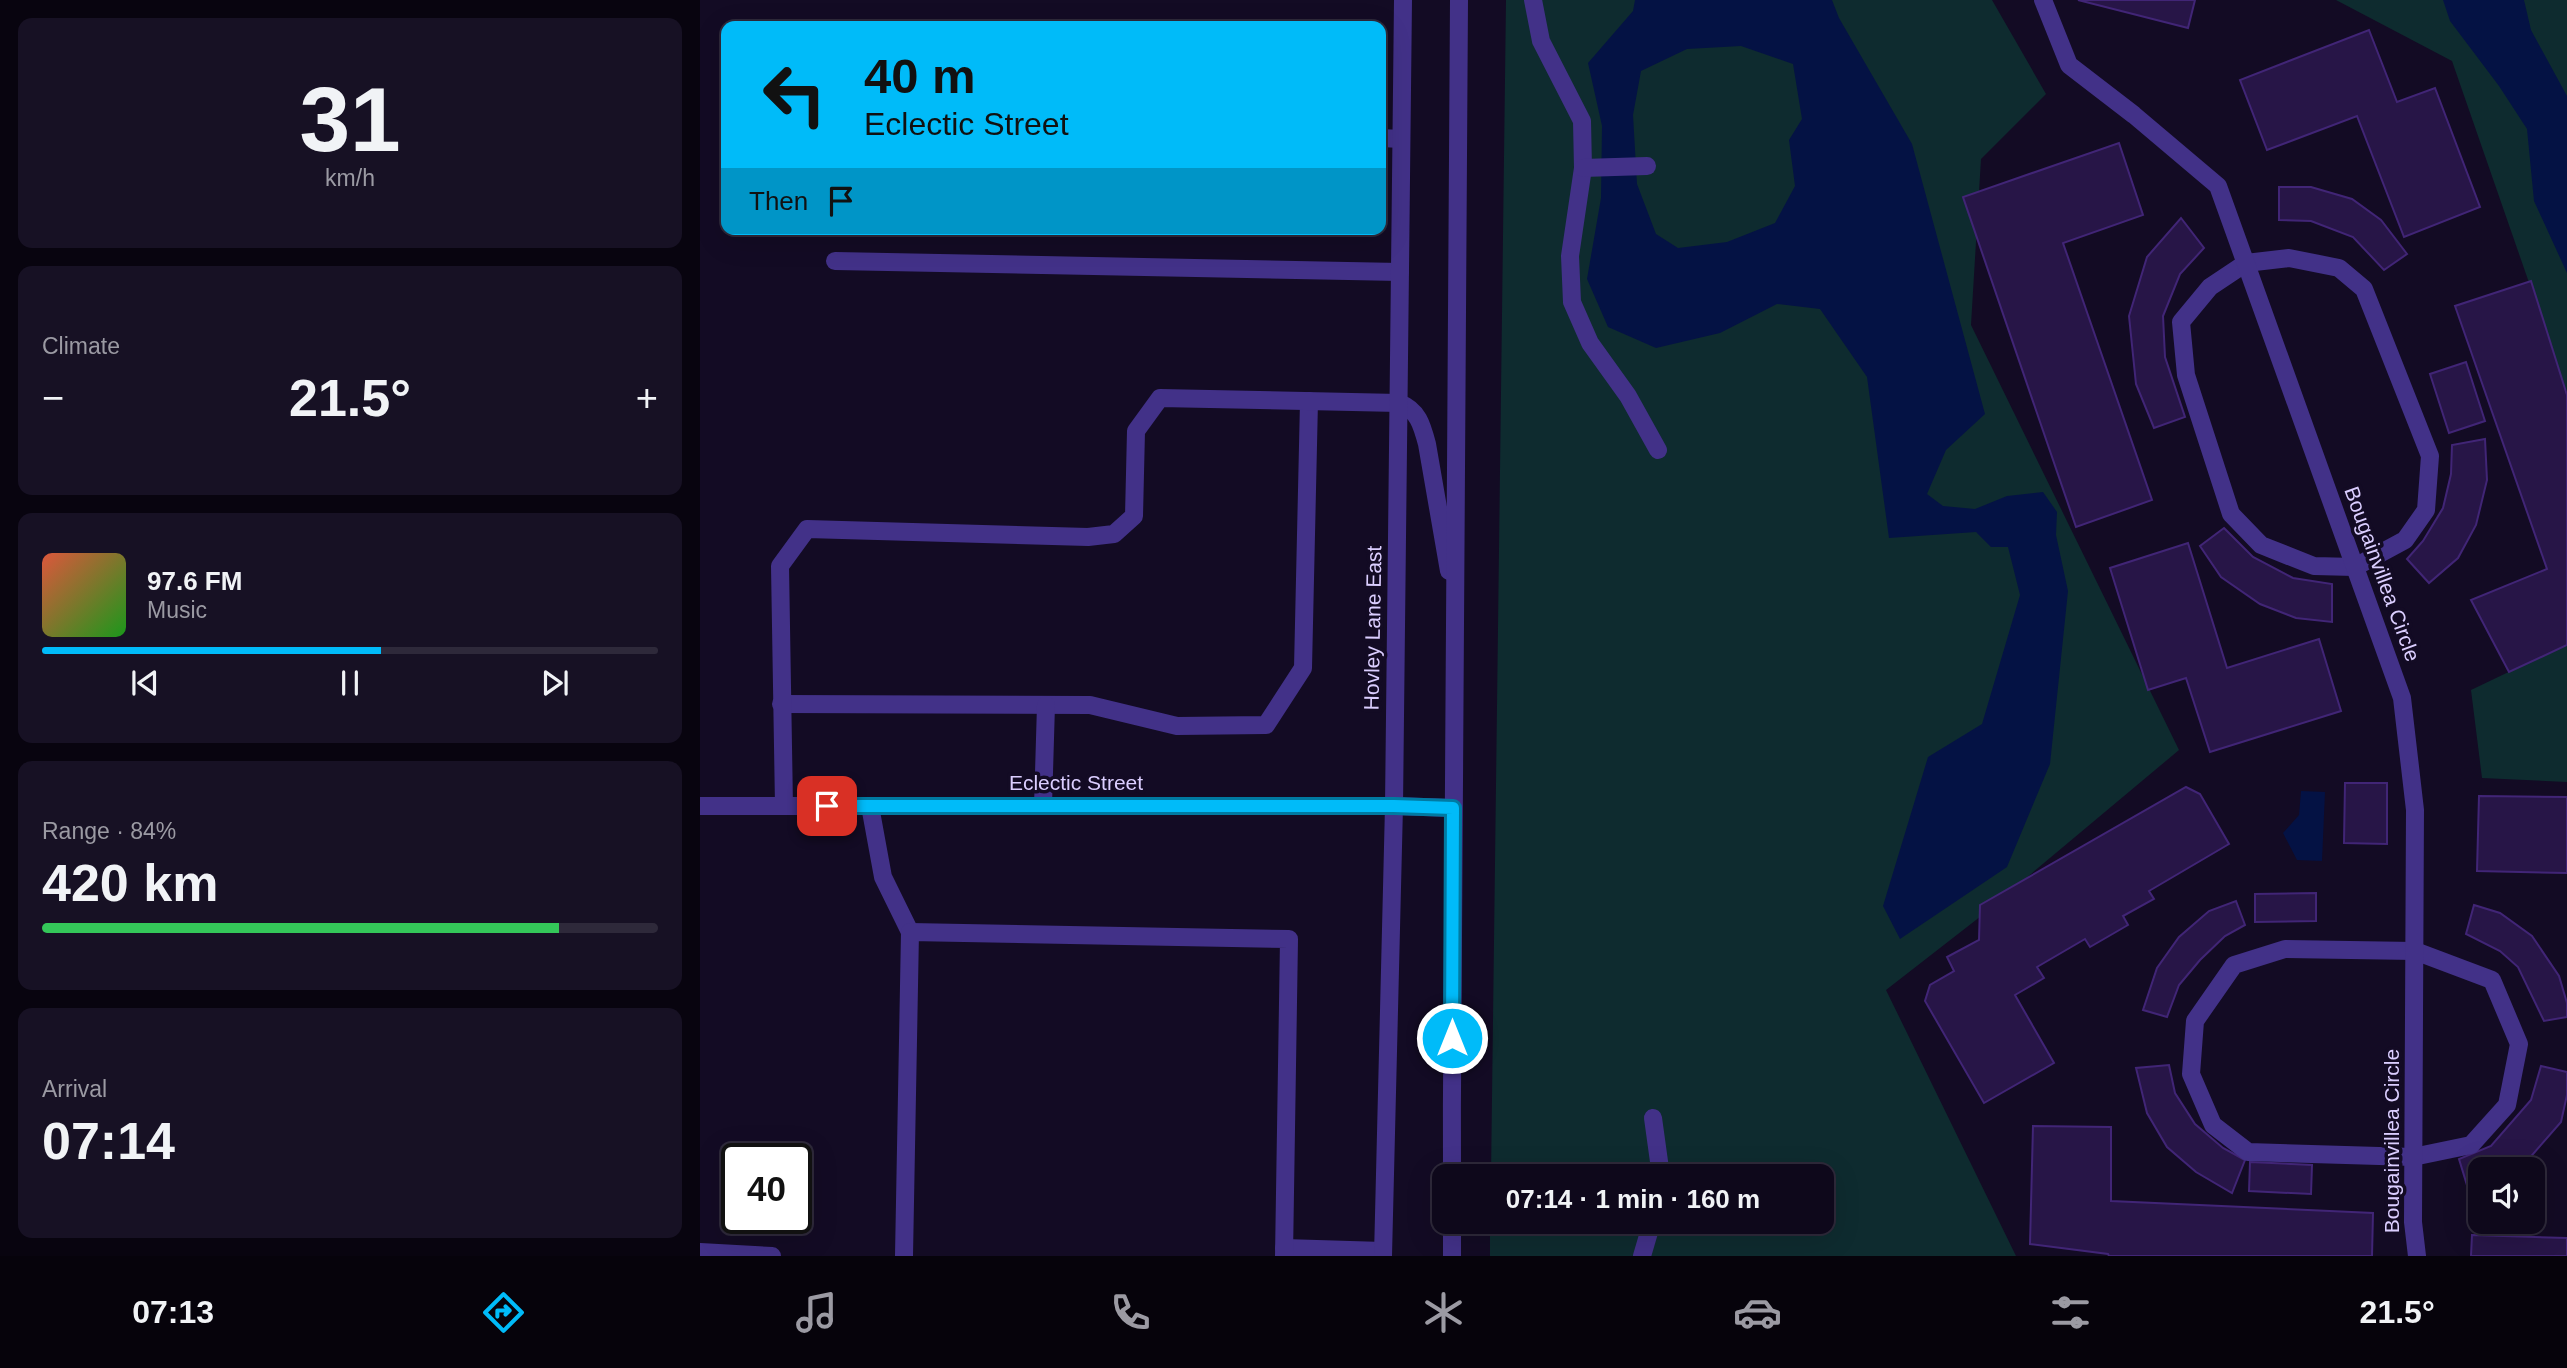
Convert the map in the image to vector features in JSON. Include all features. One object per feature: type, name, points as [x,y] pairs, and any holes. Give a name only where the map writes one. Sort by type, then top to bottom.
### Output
[{"type":"street","name":"Hovley Lane East","points":[[1383,1253],[1394,806],[1403,0]]},
{"type":"street","points":[[1452,1164],[1459,0]]},
{"type":"street","points":[[1533,0],[1541,41],[1582,121],[1583,168],[1570,256],[1572,302],[1590,343],[1628,396],[1658,450]]},
{"type":"street","name":"Bougainvillea Circle","points":[[2043,0],[2069,65],[2134,115],[2218,186],[2402,698],[2415,810],[2413,1222],[2417,1256]]},
{"type":"street","points":[[1386,138],[1402,139]]},
{"type":"street","points":[[1583,168],[1647,166]]},
{"type":"street","points":[[2289,258],[2339,268],[2364,289],[2430,456],[2426,509],[2405,540],[2355,567],[2314,566],[2261,545],[2231,514],[2186,375],[2181,322],[2210,287],[2246,263],[2289,258]]},
{"type":"street","points":[[835,261],[1400,272]]},
{"type":"street","points":[[784,806],[780,566],[807,529],[1088,537],[1114,534],[1134,516],[1136,432],[1160,398],[1399,403],[1413,409],[1422,424],[1427,444],[1441,534],[1456,602]]},
{"type":"street","points":[[781,704],[1090,705],[1177,726],[1266,726],[1303,668],[1310,401]]},
{"type":"street","points":[[1044,806],[1046,705]]},
{"type":"street","name":"Eclectic Street","points":[[700,806],[1453,808]]},
{"type":"street","points":[[870,806],[883,877],[909,932],[904,1256]]},
{"type":"street","points":[[909,932],[1289,939],[1284,1252],[1383,1253]]},
{"type":"street","points":[[2285,949],[2414,951],[2492,980],[2519,1044],[2507,1105],[2471,1145],[2413,1157],[2248,1152],[2213,1125],[2191,1074],[2195,1021],[2234,965],[2285,949]]},
{"type":"street","points":[[1653,1118],[1659,1164]]},
{"type":"street","points":[[1452,1234],[1452,1256]]},
{"type":"street","points":[[1642,1256],[1648,1234]]},
{"type":"street","points":[[700,1252],[772,1256]]},
{"type":"green space","points":[[1506,0],[1992,0],[2046,94],[1981,159],[1971,325],[2179,750],[1976,920],[1886,990],[2016,1256],[1490,1256],[1490,1234],[1834,1234],[1834,1164],[1491,1164]]},
{"type":"green space","points":[[2336,0],[2567,0],[2567,392],[2452,61]]},
{"type":"green space","points":[[2567,644],[2567,782],[2482,778],[2471,690]]},
{"type":"shaded area","points":[[1635,0],[1832,0],[1839,18],[1912,144],[1985,414],[1946,450],[1927,494],[1943,506],[1975,509],[2007,496],[2043,492],[2057,512],[2056,535],[2068,591],[2050,764],[2007,867],[1900,939],[1883,906],[1928,757],[1982,724],[2020,595],[2008,547],[1991,547],[1976,532],[1889,538],[1867,377],[1820,309],[1777,304],[1720,333],[1656,348],[1608,327],[1587,279],[1601,198],[1602,126],[1588,63],[1633,11]],"holes":[[[1741,46],[1793,64],[1802,119],[1789,140],[1795,186],[1775,223],[1727,242],[1678,248],[1656,234],[1637,184],[1633,115],[1641,71],[1687,49]]]},
{"type":"shaded area","points":[[2443,0],[2524,0],[2531,30],[2567,96],[2567,273],[2534,201],[2527,129],[2499,86],[2450,21]]},
{"type":"shaded area","points":[[2301,791],[2325,792],[2322,861],[2297,860],[2283,833],[2299,815]]},
{"type":"building","points":[[2078,0],[2195,0],[2188,28]]},
{"type":"building","points":[[2369,30],[2397,102],[2435,88],[2480,207],[2404,237],[2357,116],[2267,150],[2240,80]]},
{"type":"building","points":[[2119,143],[2143,215],[2063,243],[2152,500],[2076,527],[1963,197]]},
{"type":"building","points":[[2279,187],[2311,187],[2352,199],[2381,220],[2407,254],[2384,270],[2353,237],[2311,221],[2279,220]]},
{"type":"building","points":[[2181,218],[2204,248],[2180,274],[2163,316],[2165,357],[2185,417],[2154,428],[2136,384],[2129,316],[2147,257]]},
{"type":"building","points":[[2531,281],[2567,395],[2567,645],[2509,672],[2471,600],[2547,569],[2455,306]]},
{"type":"building","points":[[2466,362],[2485,421],[2449,433],[2430,374]]},
{"type":"building","points":[[2485,439],[2487,480],[2476,525],[2458,558],[2429,583],[2407,559],[2423,541],[2443,508],[2451,474],[2452,445]]},
{"type":"building","points":[[2224,528],[2253,557],[2293,578],[2332,584],[2332,622],[2296,618],[2260,604],[2221,577],[2200,546]]},
{"type":"building","points":[[2188,543],[2227,668],[2319,639],[2341,711],[2210,752],[2186,678],[2148,690],[2110,568]]},
{"type":"building","points":[[2345,783],[2387,783],[2387,844],[2344,843]]},
{"type":"building","points":[[2186,787],[2200,794],[2229,844],[2149,891],[2154,899],[2123,916],[2128,925],[2090,947],[2085,939],[2037,967],[2044,978],[2015,995],[2054,1063],[1984,1103],[1925,1001],[1930,985],[1954,971],[1947,957],[1979,940],[1980,905]]},
{"type":"building","points":[[2479,796],[2567,797],[2567,873],[2477,871]]},
{"type":"building","points":[[2316,893],[2316,921],[2255,922],[2255,894]]},
{"type":"building","points":[[2236,901],[2245,925],[2225,936],[2200,960],[2179,985],[2167,1017],[2143,1010],[2157,968],[2179,937],[2209,911]]},
{"type":"building","points":[[2474,905],[2500,913],[2532,936],[2559,976],[2567,1003],[2567,1017],[2544,1021],[2518,967],[2500,951],[2466,934]]},
{"type":"building","points":[[2169,1065],[2175,1093],[2195,1124],[2223,1148],[2245,1160],[2232,1193],[2196,1172],[2167,1147],[2147,1113],[2136,1068]]},
{"type":"building","points":[[2541,1066],[2567,1072],[2567,1095],[2561,1122],[2530,1157],[2468,1157],[2468,1188],[2459,1159],[2491,1146],[2531,1100]]},
{"type":"building","points":[[2033,1126],[2111,1127],[2111,1201],[2373,1213],[2372,1256],[2109,1256],[2030,1244]]},
{"type":"building","points":[[2250,1162],[2312,1165],[2311,1194],[2249,1191]]},
{"type":"building","points":[[2472,1235],[2567,1238],[2567,1256],[2471,1256]]},
{"type":"route","points":[[827,806],[1453,808],[1452,1038]]}]
